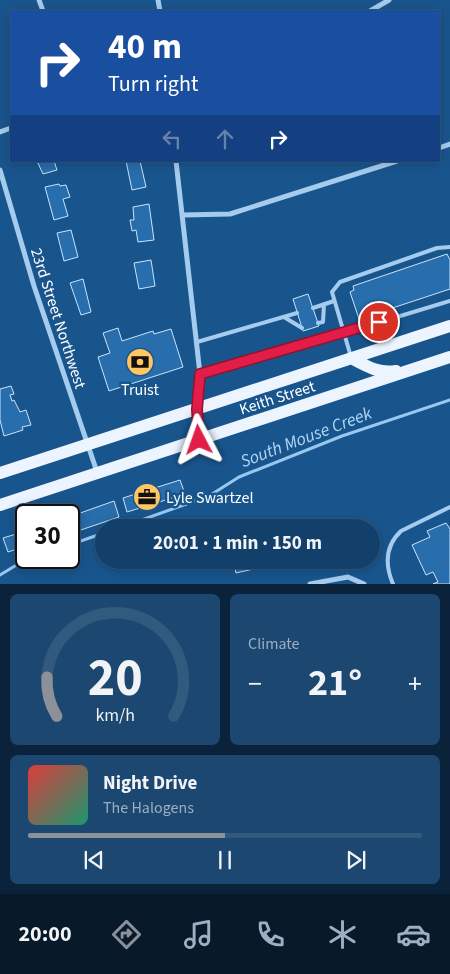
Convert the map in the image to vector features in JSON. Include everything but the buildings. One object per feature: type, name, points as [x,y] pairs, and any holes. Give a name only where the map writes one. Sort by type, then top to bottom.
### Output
[{"type":"main road","name":"Keith Street","points":[[0,473],[450,326]]},
{"type":"main road","name":"Keith Street","points":[[0,505],[450,357]]},
{"type":"main road","points":[[351,358],[372,369],[387,372],[419,367]]},
{"type":"street","points":[[372,10],[389,0]]},
{"type":"street","points":[[176,162],[200,374],[197,409],[199,440]]},
{"type":"street","points":[[183,215],[230,214],[394,162]]},
{"type":"street","name":"23rd Street Northwest","points":[[0,170],[34,286],[98,473]]},
{"type":"street","points":[[310,584],[348,577],[364,584]]},
{"type":"lane","points":[[351,358],[332,292],[340,282],[437,248],[450,246]]},
{"type":"lane","points":[[313,308],[334,301]]},
{"type":"lane","points":[[200,374],[450,301]]},
{"type":"lane","points":[[318,323],[323,322],[324,304]]},
{"type":"lane","points":[[197,342],[297,313]]},
{"type":"lane","points":[[284,317],[302,328]]},
{"type":"lane","points":[[393,584],[386,562],[390,547],[396,536],[401,531],[450,506]]},
{"type":"waterway","name":"South Mouse Creek","points":[[144,519],[209,496],[239,477],[342,436],[450,400]]},
{"type":"waterway","name":"South Mouse Creek","points":[[80,541],[95,536]]},
{"type":"waterway","name":"South Mouse Creek","points":[[0,575],[15,566]]},
{"type":"place","name":"Truist","points":[[140,362]]},
{"type":"place","name":"Lyle Swartzel","points":[[147,497]]},
{"type":"route","points":[[199,440],[197,409],[200,374],[379,322]]}]
